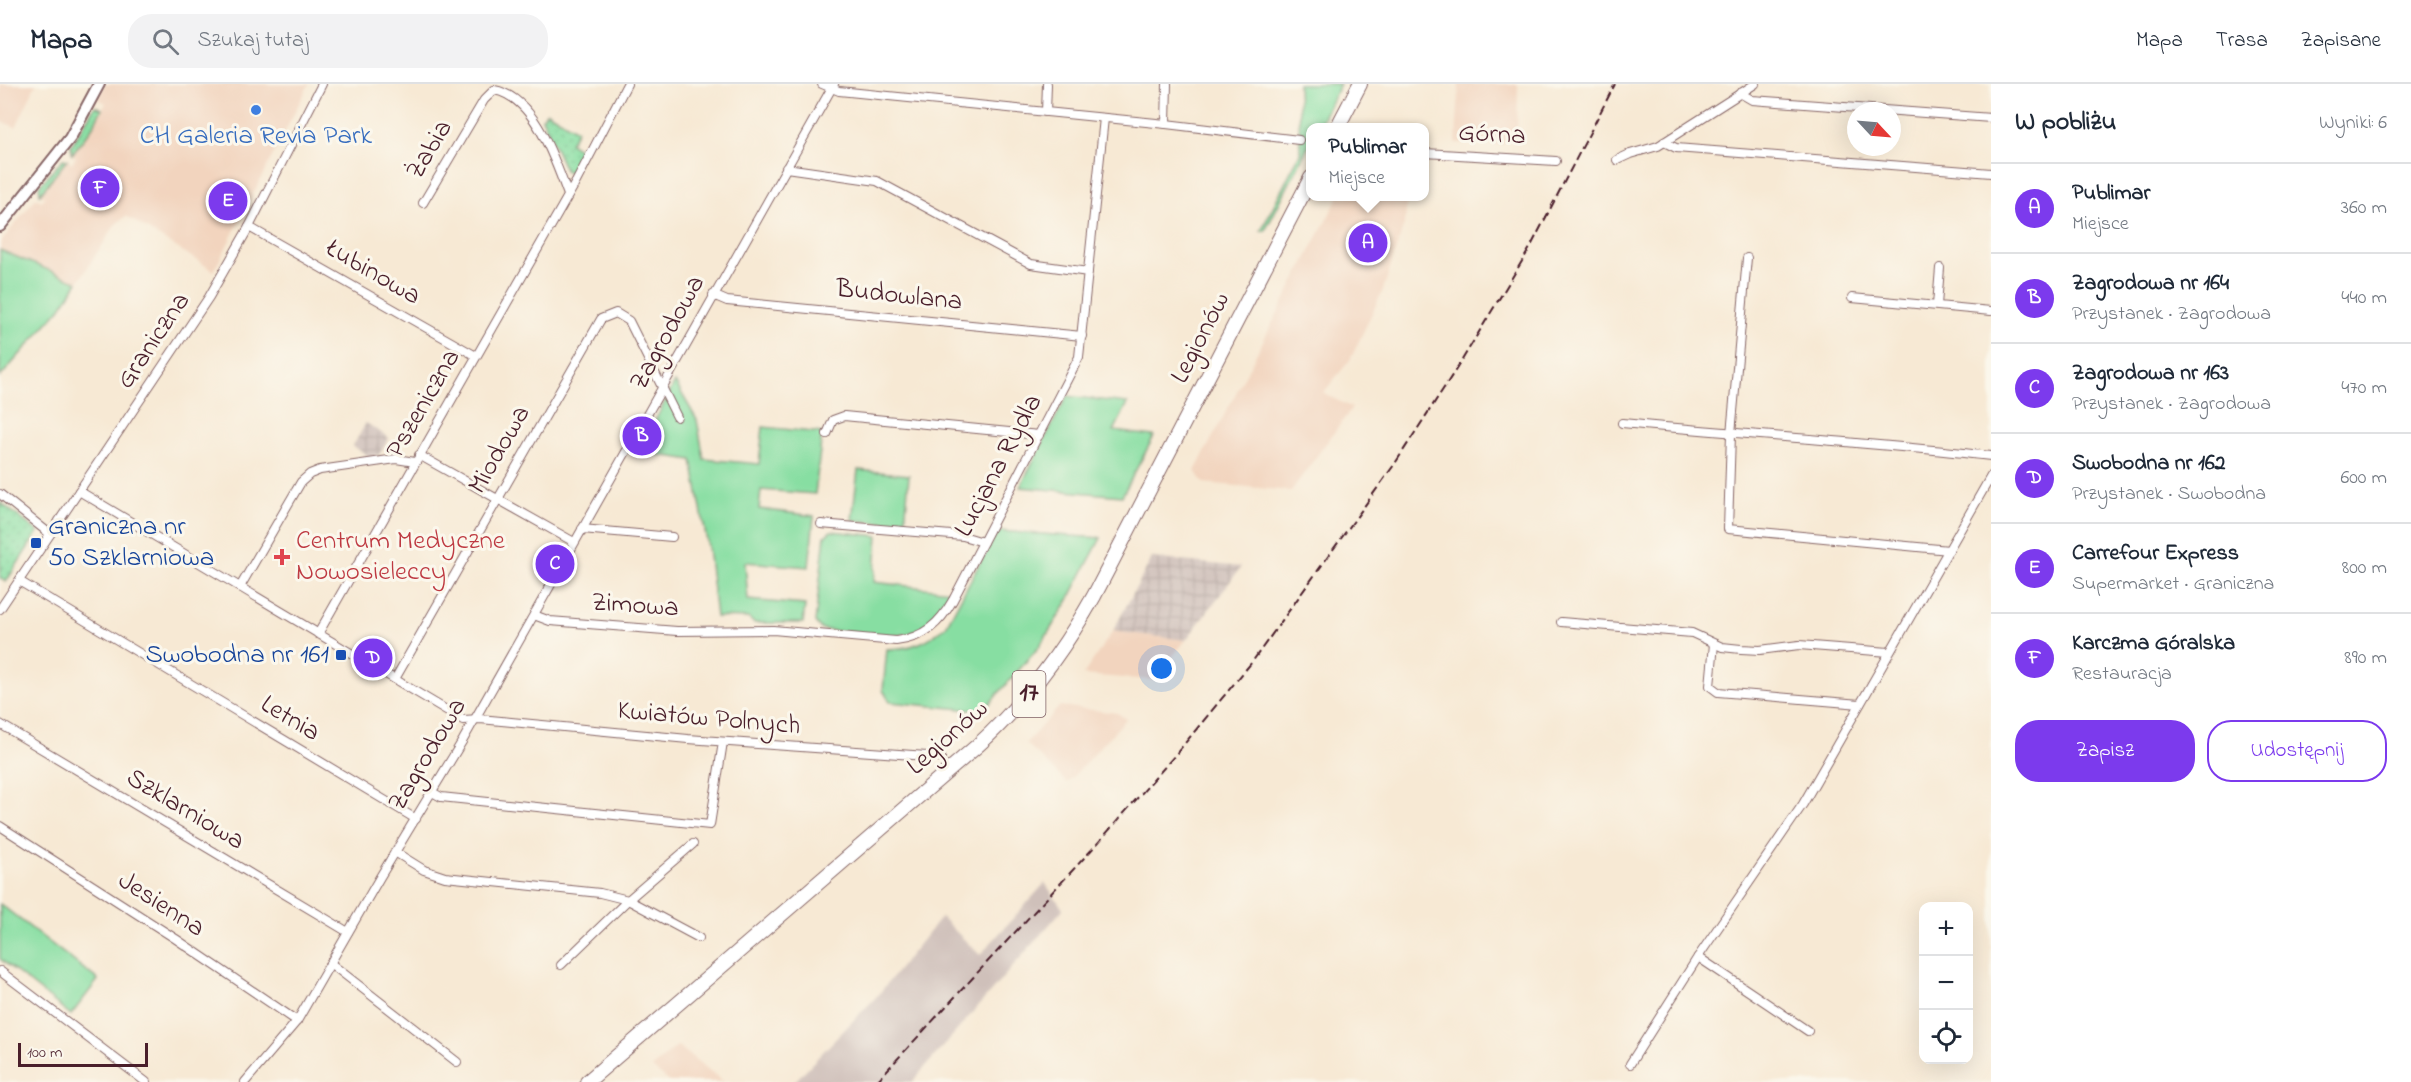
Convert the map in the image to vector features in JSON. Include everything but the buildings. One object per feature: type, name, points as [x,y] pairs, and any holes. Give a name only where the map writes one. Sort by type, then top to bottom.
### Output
[{"type":"highway","points":[[1340,123],[1360,84]]},
{"type":"highway","name":"Legionów","points":[[587,1082],[977,746],[1012,713],[1037,684],[1064,649],[1094,596],[1306,188]]},
{"type":"street","points":[[0,226],[70,138],[99,84]]},
{"type":"street","name":"Graniczna","points":[[0,609],[209,297],[249,227],[322,84]]},
{"type":"street","name":"Pszeniczna","points":[[318,634],[568,195],[627,84]]},
{"type":"street","points":[[822,84],[1299,140]]},
{"type":"street","points":[[1046,112],[1047,84]]},
{"type":"street","points":[[1166,124],[1167,84]]},
{"type":"street","points":[[1617,160],[1664,142],[1755,84]]},
{"type":"street","name":"Zagrodowa","points":[[245,1082],[297,1021],[475,719],[713,295],[833,87]]},
{"type":"street","name":"Żabia","points":[[423,203],[483,100],[494,90],[522,105],[534,120],[568,195]]},
{"type":"street","points":[[1740,93],[1752,100],[1991,118]]},
{"type":"street","name":"Lucjana Rydla","points":[[735,630],[791,631],[896,641],[918,636],[936,624],[948,609],[1078,361],[1104,118]]},
{"type":"street","points":[[1664,142],[1676,148],[1991,173]]},
{"type":"street","name":"Górna","points":[[1429,153],[1556,161]]},
{"type":"street","points":[[786,168],[877,181],[1032,264],[1088,272]]},
{"type":"street","name":"Łubinowa","points":[[249,227],[476,356]]},
{"type":"street","points":[[1747,258],[1731,434],[1728,529],[1949,550]]},
{"type":"street","points":[[1937,305],[1940,268]]},
{"type":"street","name":"Budowlana","points":[[713,295],[727,301],[1082,336]]},
{"type":"street","points":[[1852,298],[1991,311]]},
{"type":"street","name":"Miodowa","points":[[395,679],[595,325],[607,315],[616,313],[629,321],[662,387]]},
{"type":"street","points":[[662,387],[677,417]]},
{"type":"street","points":[[827,434],[833,420],[844,416],[1039,435]]},
{"type":"street","points":[[1622,423],[1731,434],[1857,441],[1991,456]]},
{"type":"street","points":[[240,587],[301,482],[310,474],[320,470],[396,459],[417,459],[497,498],[574,542]]},
{"type":"street","points":[[1630,1064],[1698,957],[1803,804],[1991,476]]},
{"type":"street","name":"Kwiatów Polnych","points":[[79,491],[463,720],[475,719],[723,742],[941,757]]},
{"type":"street","points":[[0,494],[51,534]]},
{"type":"street","points":[[821,524],[963,536],[982,542]]},
{"type":"street","points":[[582,529],[672,537]]},
{"type":"street","name":"Letnia","points":[[19,581],[416,819]]},
{"type":"street","name":"Zimowa","points":[[534,615],[550,621],[614,626],[678,630],[735,630]]},
{"type":"street","points":[[1561,622],[1692,633],[1705,637],[1722,647],[1760,650],[1799,645],[1889,652]]},
{"type":"street","points":[[1714,644],[1710,686],[1718,692],[1860,704]]},
{"type":"street","name":"Szklarniowa","points":[[0,723],[348,932]]},
{"type":"street","points":[[432,792],[441,797],[710,825],[723,742]]},
{"type":"street","name":"Jesienna","points":[[0,826],[176,939],[297,1021]]},
{"type":"street","points":[[561,965],[628,900],[693,844]]},
{"type":"street","name":"Zagrodowa","points":[[395,852],[423,870],[445,877],[600,893],[628,900],[699,938]]},
{"type":"street","points":[[1698,957],[1808,1031]]},
{"type":"street","points":[[330,963],[457,1062]]},
{"type":"street","points":[[0,971],[146,1082]]},
{"type":"shaded area","points":[[0,84],[36,84],[16,127],[0,121]]},
{"type":"shaded area","points":[[105,84],[309,84],[214,271],[126,216],[116,224],[78,282],[0,250],[0,243],[36,198],[42,201],[45,197],[40,194],[67,160],[72,163],[76,157],[72,154],[92,128],[106,103],[98,99]]},
{"type":"shaded area","points":[[1459,84],[1518,84],[1517,134],[1502,145],[1456,143]]},
{"type":"shaded area","points":[[1336,201],[1407,201],[1405,221],[1383,290],[1350,360],[1323,393],[1352,408],[1291,491],[1203,483],[1195,471]]},
{"type":"shaded area","points":[[366,423],[389,438],[379,455],[370,457],[353,446]]},
{"type":"shaded area","points":[[1152,558],[1241,567],[1186,640],[1113,631]]},
{"type":"shaded area","points":[[1113,631],[1186,640],[1153,680],[1083,675]]},
{"type":"shaded area","points":[[1060,706],[1117,713],[1126,719],[1067,783],[1026,743]]},
{"type":"shaded area","points":[[1045,883],[1063,909],[912,1082],[794,1082],[878,995],[941,917],[980,955]]},
{"type":"shaded area","points":[[677,1046],[724,1082],[670,1082],[652,1068]]},
{"type":"green space","points":[[1298,84],[1340,84],[1320,123],[1306,123],[1306,151],[1265,231],[1261,231],[1300,153]]},
{"type":"green space","points":[[95,106],[102,109],[92,128],[72,154],[71,146]]},
{"type":"green space","points":[[547,112],[577,130],[570,143],[583,152],[572,172],[566,172],[542,118]]},
{"type":"green space","points":[[63,159],[67,160],[40,194],[39,186]]},
{"type":"green space","points":[[0,250],[78,282],[60,309],[0,377]]},
{"type":"green space","points":[[675,382],[697,420],[704,459],[759,464],[763,427],[822,433],[815,494],[761,490],[759,509],[814,516],[809,567],[745,562],[748,600],[805,605],[803,623],[754,623],[748,618],[716,617],[708,547],[692,460],[639,452]]},
{"type":"green space","points":[[1067,396],[1128,403],[1114,431],[1154,436],[1122,496],[1020,487]]},
{"type":"green space","points":[[858,470],[909,475],[905,525],[852,520]]},
{"type":"green space","points":[[0,502],[38,532],[6,582],[0,578]]},
{"type":"green space","points":[[831,531],[878,536],[874,582],[951,591],[934,618],[916,631],[890,636],[821,629],[815,622],[825,536]]},
{"type":"green space","points":[[997,531],[1101,538],[1065,606],[1039,647],[983,711],[890,702],[883,690],[887,649],[919,644],[946,626]]},
{"type":"green space","points":[[0,904],[98,980],[71,1015],[0,959]]},
{"type":"railway","points":[[876,1082],[1097,844],[1252,662],[1394,465],[1462,360],[1530,248],[1615,84]]},
{"type":"place","name":"CH Galeria Revia Park","points":[[256,110]]},
{"type":"place","name":"Karczma Góralska","points":[[100,188]]},
{"type":"place","name":"Carrefour Express","points":[[228,201]]},
{"type":"place","name":"Publimar","points":[[1368,243]]},
{"type":"place","name":"Zagrodowa nr 164","points":[[642,436]]},
{"type":"place","name":"Graniczna nr 50 Szklarniowa","points":[[36,543]]},
{"type":"place","name":"Centrum Medyczne Nowosieleccy","points":[[282,557]]},
{"type":"place","name":"Zagrodowa nr 163","points":[[555,564]]},
{"type":"place","name":"Swobodna nr 161","points":[[341,655]]},
{"type":"place","name":"Swobodna nr 162","points":[[373,658]]}]
